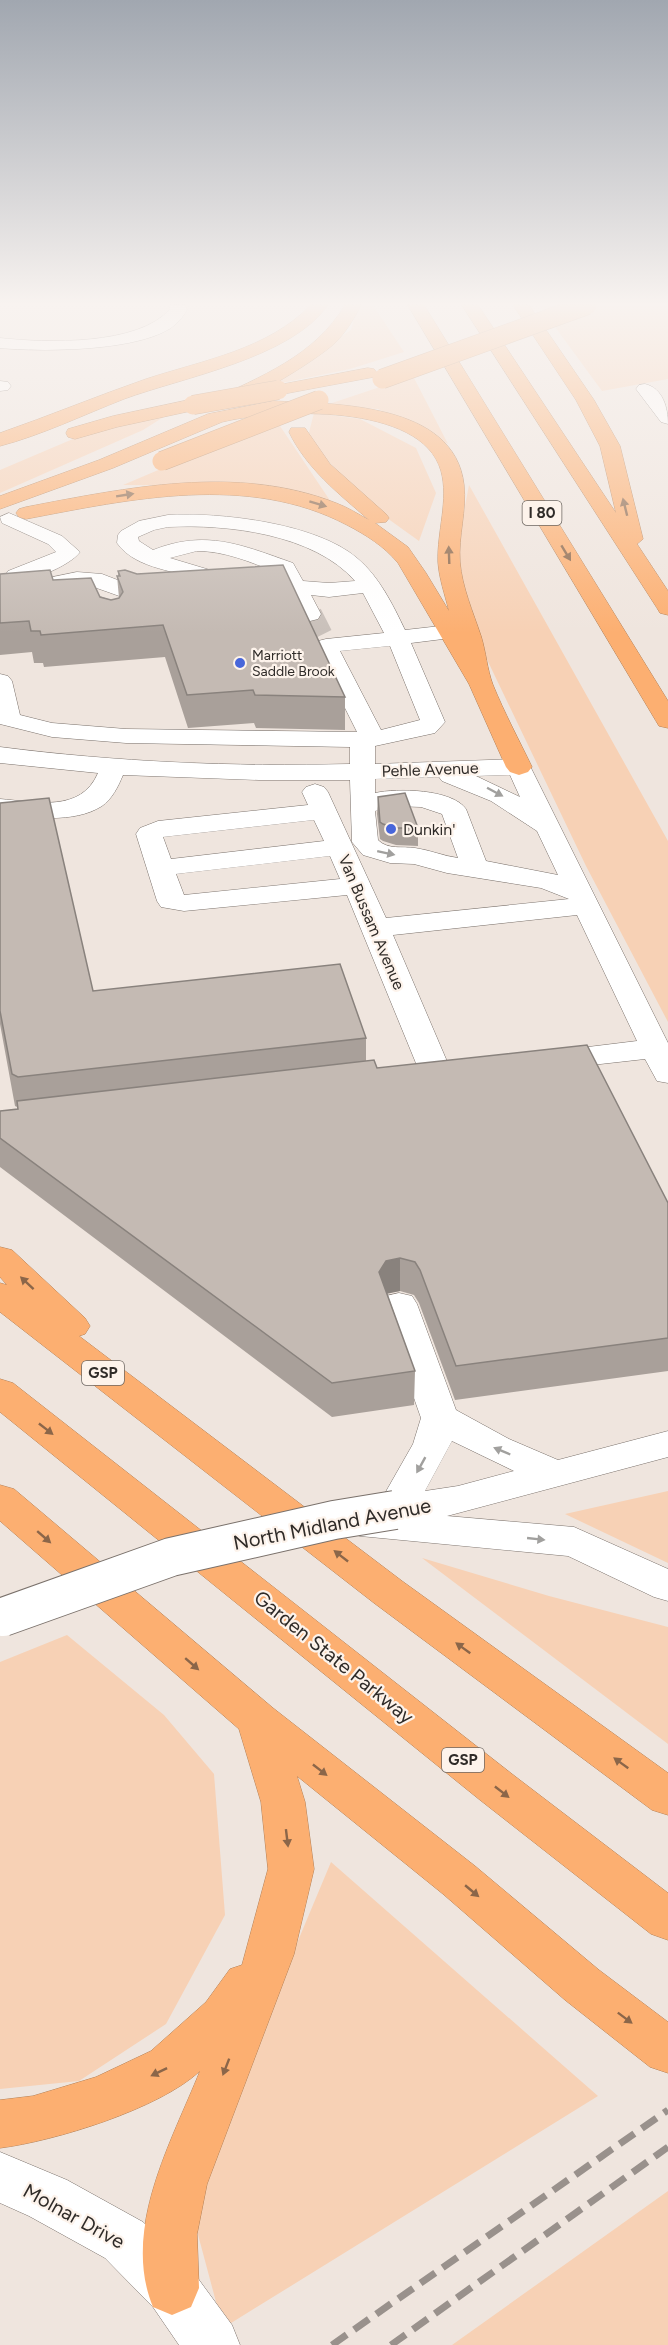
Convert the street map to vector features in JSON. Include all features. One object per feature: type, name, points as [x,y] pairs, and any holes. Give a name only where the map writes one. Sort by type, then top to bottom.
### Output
[{"type":"highway","points":[[0,440],[68,414]]},
{"type":"highway","points":[[0,451],[87,414]]},
{"type":"highway","points":[[60,439],[113,422],[149,414]]},
{"type":"highway","points":[[9,514],[44,487],[196,414]]},
{"type":"highway","points":[[44,487],[106,464],[214,418],[229,414]]},
{"type":"highway","points":[[9,514],[162,461],[282,414]]},
{"type":"highway","points":[[305,414],[301,419],[298,432],[315,460],[424,559],[459,624],[480,684],[519,767]]},
{"type":"highway","points":[[371,414],[405,425],[427,437],[441,450],[450,468],[454,485],[449,562],[459,624]]},
{"type":"highway","name":"I 80","points":[[482,414],[668,721]]},
{"type":"highway","points":[[541,414],[668,608]]},
{"type":"highway","points":[[593,414],[610,446],[639,564]]},
{"type":"highway","points":[[9,514],[123,494],[195,488],[237,489],[306,501],[339,510],[381,536],[400,552],[459,624]]},
{"type":"highway","points":[[0,1258],[207,1452]]},
{"type":"highway","name":"GSP","points":[[0,1294],[388,1592],[668,1797]]},
{"type":"highway","name":"Garden State Parkway","points":[[0,1392],[496,1787],[668,1920]]},
{"type":"highway","points":[[0,1499],[258,1720],[459,1880],[582,1985],[668,2051]]},
{"type":"highway","points":[[172,2288],[170,2234],[181,2184],[270,1954],[291,1869],[283,1802],[258,1720]]},
{"type":"highway","points":[[0,2124],[33,2120],[106,2097],[169,2067],[223,2017],[270,1954]]},
{"type":"street","points":[[0,582],[58,560],[69,552],[55,540],[9,514]]},
{"type":"street","points":[[0,681],[4,718],[52,730],[126,736],[367,740],[426,728],[433,722],[396,638],[369,586],[351,563],[330,550],[259,528],[224,521],[168,522],[135,530],[128,536],[128,543],[136,550],[167,565],[212,578],[230,590]]},
{"type":"street","points":[[153,558],[185,546],[204,545],[234,550],[285,568],[310,614]]},
{"type":"street","points":[[0,595],[77,579],[94,579],[138,596],[280,586],[329,590],[369,586]]},
{"type":"street","points":[[94,579],[103,600]]},
{"type":"street","points":[[395,798],[384,791],[371,771],[363,745],[370,732],[324,642],[396,638],[459,624]]},
{"type":"street","points":[[181,771],[194,738]]},
{"type":"street","name":"Pehle Avenue","points":[[0,755],[113,769],[181,771],[371,771],[519,767]]},
{"type":"street","points":[[517,1064],[662,1061],[519,767]]},
{"type":"street","points":[[0,807],[42,809],[78,807],[99,796],[113,769]]},
{"type":"street","points":[[419,770],[447,775],[488,788],[520,805],[550,829]]},
{"type":"street","name":"Van Bussam Avenue","points":[[305,771],[376,928],[447,1072],[402,1077]]},
{"type":"street","points":[[371,771],[362,808],[365,842],[372,849],[390,855],[416,856],[447,865],[550,881],[568,886],[585,900]]},
{"type":"street","points":[[362,808],[368,803],[395,798],[444,803],[453,809],[482,869]]},
{"type":"street","points":[[323,811],[158,829],[148,834],[171,901],[184,903],[357,886]]},
{"type":"street","points":[[160,868],[339,847]]},
{"type":"street","points":[[482,869],[565,859]]},
{"type":"street","points":[[376,928],[585,900]]},
{"type":"street","points":[[395,1510],[432,1444],[440,1418],[399,1304]]},
{"type":"street","points":[[440,1418],[495,1448],[556,1474]]},
{"type":"street","name":"North Midland Avenue","points":[[1,1618],[171,1557],[334,1520],[458,1500],[668,1444]]},
{"type":"street","points":[[334,1520],[574,1542],[668,1586]]},
{"type":"street","name":"Molnar Drive","points":[[0,2177],[48,2198],[124,2241],[172,2288],[212,2345]]},
{"type":"shaded area","points":[[168,414],[143,430],[0,493],[0,470],[80,436]]},
{"type":"shaded area","points":[[314,414],[325,414],[360,419],[416,448],[436,493],[419,541],[380,513],[307,440]]},
{"type":"shaded area","points":[[389,414],[433,414],[448,444]]},
{"type":"shaded area","points":[[276,420],[331,502],[240,486],[123,485]]},
{"type":"shaded area","points":[[469,485],[668,841],[668,1022],[586,866],[482,649],[455,559]]},
{"type":"shaded area","points":[[668,1491],[668,1563],[565,1514]]},
{"type":"shaded area","points":[[422,1558],[549,1596],[668,1627],[668,1744]]},
{"type":"shaded area","points":[[67,1635],[164,1715],[214,1774],[225,1915],[166,2024],[79,2081],[0,2089],[0,1662]]},
{"type":"shaded area","points":[[331,1862],[598,2096],[223,2328],[189,2201]]},
{"type":"shaded area","points":[[668,2191],[668,2345],[452,2345]]},
{"type":"building","points":[[283,565],[345,697],[255,695],[253,690],[187,695],[163,625],[41,635],[40,631],[31,631],[29,621],[0,623],[0,574],[50,570],[53,580],[91,578],[100,597],[111,600],[119,598],[123,592],[117,576],[120,576],[118,571],[125,570],[137,574]]},
{"type":"building","points":[[405,793],[418,828],[396,828],[380,822],[378,797]]},
{"type":"building","points":[[49,798],[93,991],[340,964],[366,1038],[18,1077],[12,1074],[0,1011],[0,803]]},
{"type":"building","points":[[587,1045],[668,1203],[668,1338],[456,1366],[420,1270],[415,1262],[400,1258],[386,1261],[379,1272],[415,1371],[332,1383],[0,1138],[0,1111],[18,1109],[17,1101],[374,1060],[377,1068]]},
{"type":"tunnel","points":[[310,614],[322,638]]},
{"type":"railway","points":[[332,2345],[668,2110]]},
{"type":"railway","points":[[391,2345],[668,2147]]},
{"type":"place","name":"Marriott Saddle Brook","points":[[240,663]]},
{"type":"place","name":"Dunkin'","points":[[391,829]]}]
